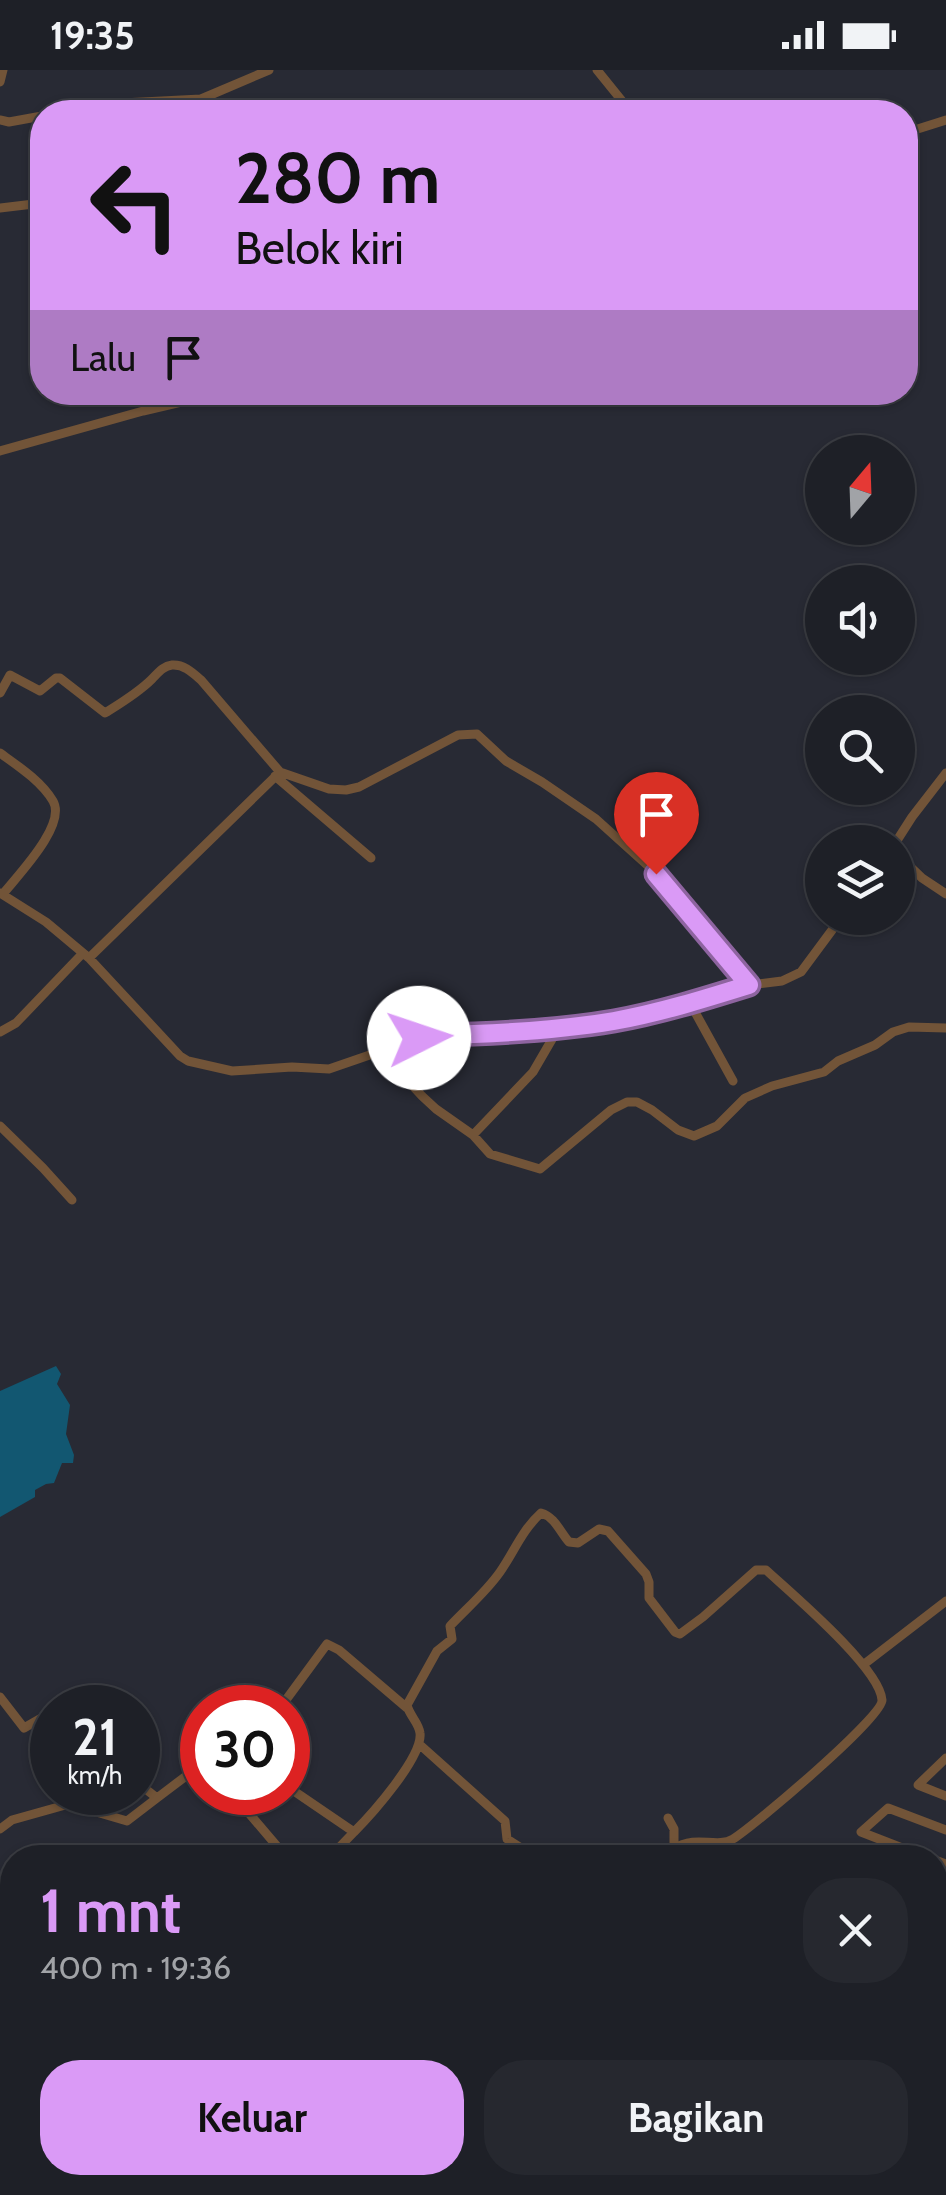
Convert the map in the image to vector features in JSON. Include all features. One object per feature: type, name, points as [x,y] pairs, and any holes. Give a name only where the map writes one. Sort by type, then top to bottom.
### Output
[{"type":"street","points":[[0,82],[3,70]]},
{"type":"street","points":[[201,100],[269,70]]},
{"type":"street","points":[[597,70],[621,100]]},
{"type":"street","points":[[0,120],[30,118]]},
{"type":"street","points":[[918,129],[946,120]]},
{"type":"street","points":[[0,208],[30,204]]},
{"type":"street","points":[[0,450],[169,405]]},
{"type":"street","points":[[0,693],[10,675],[40,691],[60,678],[104,714],[133,696],[168,665],[188,669],[278,774],[371,858]]},
{"type":"street","points":[[278,774],[329,788],[358,788],[458,735],[476,734],[506,761],[587,812],[656,874],[749,985]]},
{"type":"street","points":[[0,753],[29,774],[56,810],[56,820],[46,837],[2,894],[46,922],[86,956],[180,1056],[232,1070],[329,1069],[436,1035],[558,1029],[615,1021],[749,985],[782,981],[800,972],[828,935]]},
{"type":"street","points":[[907,825],[946,773]]},
{"type":"street","points":[[0,1032],[16,1023],[278,774]]},
{"type":"street","points":[[915,871],[946,894]]},
{"type":"street","points":[[690,1003],[733,1081]]},
{"type":"street","points":[[388,1050],[422,1096],[495,1157],[540,1170],[610,1110],[626,1102],[637,1102],[678,1130],[694,1136],[717,1126],[746,1098],[772,1086],[824,1072],[893,1032],[909,1027],[946,1028]]},
{"type":"street","points":[[473,1135],[533,1072],[558,1029]]},
{"type":"street","points":[[0,1126],[72,1200]]},
{"type":"street","points":[[407,1708],[437,1651],[452,1639],[450,1626],[493,1582],[520,1537],[541,1513],[556,1524],[568,1542],[578,1544],[600,1529],[608,1531],[646,1574],[650,1598],[676,1632],[684,1632],[756,1570],[766,1570],[842,1639],[863,1665],[882,1703],[856,1734],[774,1808],[730,1841],[684,1845]]},
{"type":"street","points":[[863,1665],[946,1601]]},
{"type":"street","points":[[297,1685],[327,1644],[407,1708],[420,1728],[418,1744],[388,1796],[342,1845]]},
{"type":"street","points":[[0,1698],[24,1728],[30,1725]]},
{"type":"street","points":[[418,1744],[505,1821],[507,1840],[514,1845]]},
{"type":"street","points":[[945,1760],[918,1785],[946,1796]]},
{"type":"street","points":[[310,1802],[354,1832]]},
{"type":"street","points":[[894,1845],[860,1832],[888,1808],[946,1830]]},
{"type":"street","points":[[2,1823],[30,1815]]},
{"type":"street","points":[[107,1815],[127,1821],[135,1815]]},
{"type":"street","points":[[252,1815],[276,1845]]},
{"type":"street","points":[[668,1818],[674,1828],[674,1845]]},
{"type":"water","points":[[56,1366],[61,1374],[57,1384],[70,1405],[66,1434],[73,1463],[62,1463],[54,1483],[35,1490],[35,1497],[0,1517],[0,1391]]},
{"type":"route","points":[[419,1038],[558,1029],[615,1021],[749,985],[656,874]]}]
